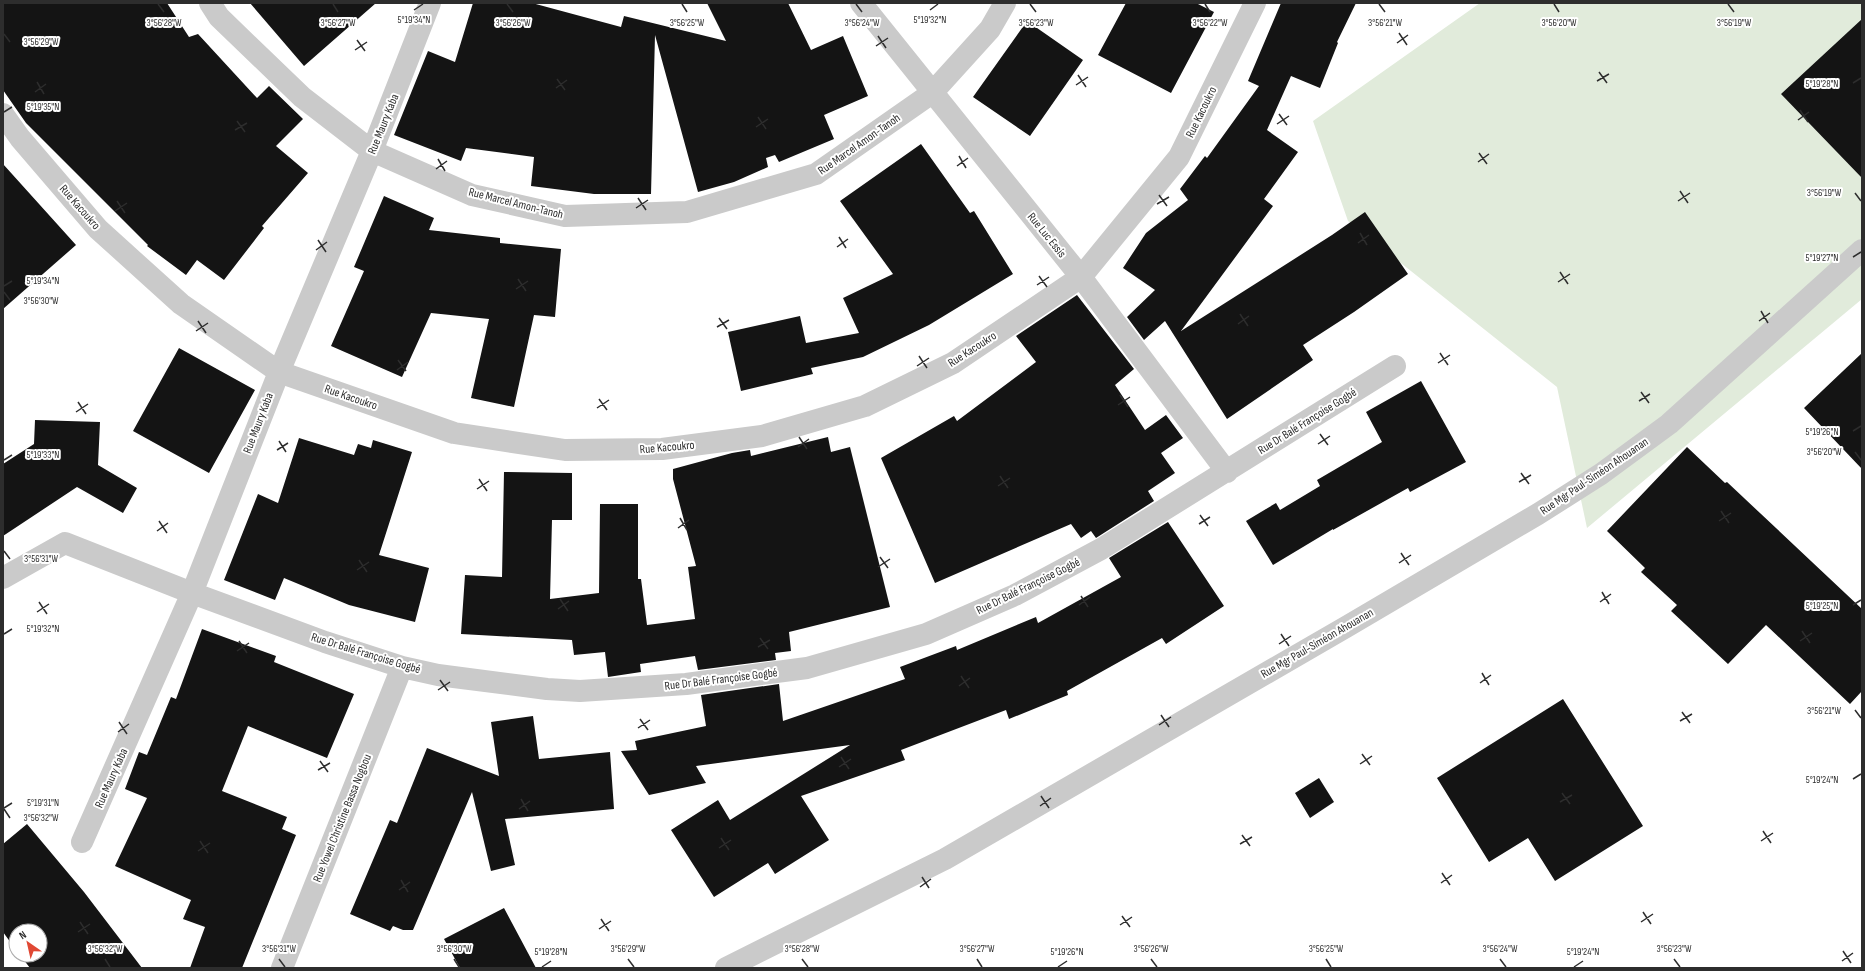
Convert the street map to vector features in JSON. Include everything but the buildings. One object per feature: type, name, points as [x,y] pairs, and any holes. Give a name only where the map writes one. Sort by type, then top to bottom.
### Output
[{"type":"street","name":"Rue Marcel Amon-Tanoh","points":[[210,3],[219,17],[302,97],[372,151],[472,195],[566,216],[687,212],[816,174],[932,93],[990,29],[1005,3]]},
{"type":"street","name":"Rue Maury Kaba","points":[[82,842],[192,593],[278,372],[372,151],[430,3]]},
{"type":"street","name":"Rue Luc Essis","points":[[861,3],[1081,277],[1227,472]]},
{"type":"street","name":"Rue Kacoukro","points":[[3,114],[20,138],[98,229],[181,304],[278,372],[454,433],[565,450],[662,449],[762,436],[866,406],[953,363],[1081,277],[1179,157],[1255,3]]},
{"type":"street","name":"Rue Mgr Paul-Siméon Ahouanan","points":[[726,968],[945,858],[1538,514],[1601,474],[1669,424],[1862,250]]},
{"type":"street","name":"Rue Dr Balé Françoise Gogbé","points":[[3,578],[65,543],[192,593],[325,642],[402,667],[438,675],[547,689],[580,691],[686,684],[807,668],[926,634],[1015,595],[1101,549],[1227,472],[1395,366]]},
{"type":"street","name":"Rue Yowel Christine Bassa Nogbou","points":[[282,968],[402,667]]},
{"type":"green space","points":[[1480,3],[1862,3],[1862,299],[1587,528],[1557,387],[1348,221],[1313,121]]}]
